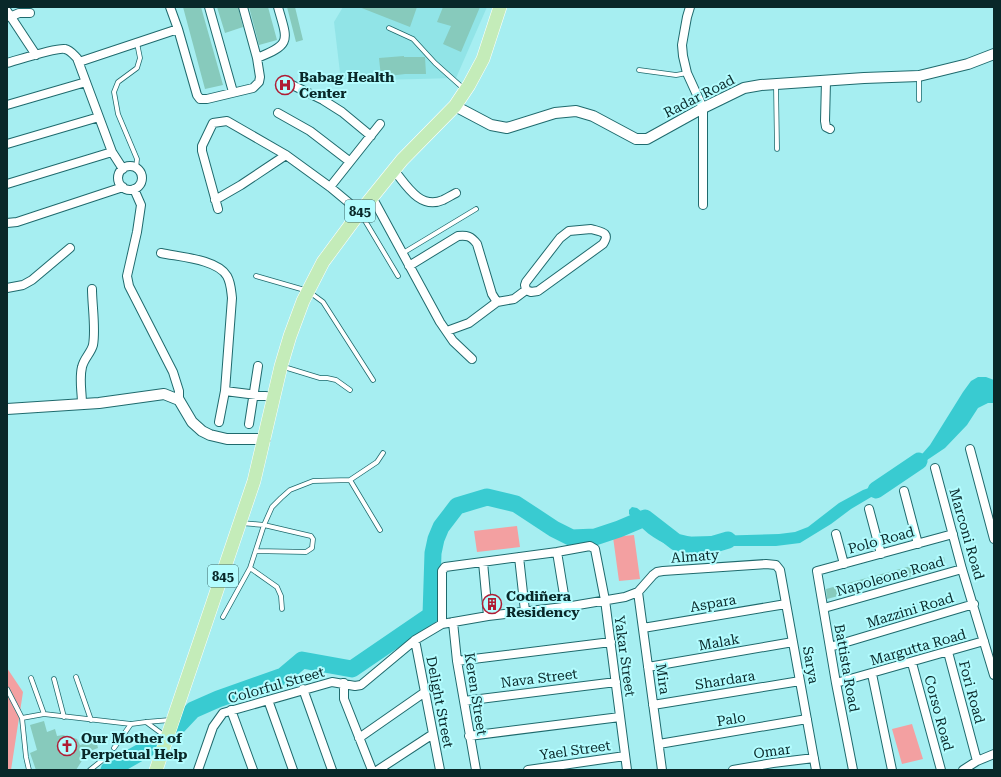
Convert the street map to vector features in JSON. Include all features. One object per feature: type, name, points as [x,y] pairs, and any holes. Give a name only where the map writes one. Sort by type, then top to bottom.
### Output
[{"type":"main road","name":"845","points":[[156,770],[176,715],[254,481],[281,366],[290,336],[308,291],[323,262],[360,212],[394,170],[455,106],[483,59],[500,7]]},
{"type":"street","points":[[170,7],[197,95],[200,99],[207,99],[253,88],[259,82],[260,76],[257,58],[243,7]]},
{"type":"street","points":[[209,7],[233,92]]},
{"type":"street","points":[[257,58],[271,52],[282,45],[285,41],[286,36],[278,7]]},
{"type":"street","points":[[690,7],[682,45],[687,73],[703,108],[703,205]]},
{"type":"street","points":[[30,13],[9,14],[36,55]]},
{"type":"street","points":[[78,62],[178,29]]},
{"type":"street","points":[[7,63],[55,50],[65,49],[72,52],[78,62],[112,152],[124,169]]},
{"type":"street","name":"Radar Road","points":[[455,106],[491,125],[507,128],[555,112],[576,111],[593,116],[636,139],[647,139],[703,108],[744,88],[864,78],[919,76],[968,64],[994,54]]},
{"type":"street","points":[[826,81],[825,121],[826,127],[830,129]]},
{"type":"street","points":[[7,105],[86,82]]},
{"type":"street","points":[[288,84],[323,100],[342,112],[371,136]]},
{"type":"street","points":[[278,113],[310,131],[349,161]]},
{"type":"street","points":[[7,144],[99,117]]},
{"type":"street","points":[[218,209],[202,151],[202,146],[213,123],[227,122],[286,155],[330,187],[360,212]]},
{"type":"street","points":[[330,187],[349,161],[380,124]]},
{"type":"street","points":[[7,184],[112,152]]},
{"type":"street","points":[[215,200],[241,185],[286,155]]},
{"type":"street","points":[[7,223],[16,222],[123,187],[126,189],[134,189],[140,185],[142,179],[141,173],[136,168],[130,167],[124,169],[120,173],[119,179],[123,187]]},
{"type":"street","points":[[394,170],[416,196],[422,200],[432,203],[441,201],[456,193]]},
{"type":"street","points":[[134,189],[141,205],[137,232],[126,276],[129,286],[173,372],[180,391],[179,400],[192,422],[202,431],[210,435],[227,439],[265,439]]},
{"type":"street","points":[[372,197],[403,253],[408,266],[440,322],[453,341],[472,359]]},
{"type":"street","points":[[591,230],[604,233],[606,235],[607,239],[603,244],[546,286],[538,291],[531,292],[526,290],[526,282],[542,262],[548,251],[569,231],[591,230]]},
{"type":"street","points":[[408,266],[458,236],[466,235],[473,239],[476,244],[492,294],[497,302]]},
{"type":"street","points":[[7,288],[23,285],[32,280],[70,248]]},
{"type":"street","points":[[161,254],[211,264],[221,269],[227,276],[230,284],[232,298],[225,391],[219,422]]},
{"type":"street","points":[[82,404],[82,367],[91,349],[94,338],[92,289]]},
{"type":"street","points":[[447,331],[469,323],[497,302],[514,300],[526,290]]},
{"type":"street","points":[[249,424],[258,366]]},
{"type":"street","points":[[225,391],[273,397]]},
{"type":"street","points":[[7,409],[82,404],[164,394],[179,400]]},
{"type":"street","points":[[970,449],[991,514],[994,538]]},
{"type":"street","name":"Marconi Road","points":[[935,468],[962,569],[974,604],[994,675]]},
{"type":"street","points":[[904,491],[918,544]]},
{"type":"street","points":[[869,510],[881,554]]},
{"type":"street","points":[[836,534],[844,564]]},
{"type":"street","name":"Polo Road","points":[[817,571],[953,534]]},
{"type":"street","name":"Yakar Street","points":[[557,552],[590,546],[595,549],[605,600],[627,770]]},
{"type":"street","points":[[442,624],[442,571],[445,567],[557,552],[566,607]]},
{"type":"street","points":[[519,557],[525,611]]},
{"type":"street","points":[[483,562],[488,616]]},
{"type":"street","name":"Almaty","points":[[625,597],[638,592],[657,572],[766,564],[776,565]]},
{"type":"street","name":"Sarya","points":[[776,565],[780,570],[816,770]]},
{"type":"street","name":"Napoleone Road","points":[[824,608],[962,569]]},
{"type":"street","name":"Battista Road","points":[[817,571],[836,683],[853,770]]},
{"type":"street","name":"Mira","points":[[638,592],[662,770]]},
{"type":"street","name":"Colorful Street","points":[[202,760],[213,727],[223,713],[303,689],[332,682],[355,686],[361,685],[415,640],[442,624],[488,616],[566,607],[625,597]]},
{"type":"street","name":"Aspara","points":[[643,628],[786,604]]},
{"type":"street","name":"Mazzini Road","points":[[830,648],[974,604]]},
{"type":"street","name":"Keren Street","points":[[454,622],[457,661],[476,770]]},
{"type":"street","name":"Delight Street","points":[[415,640],[440,770]]},
{"type":"street","name":"Margutta Road","points":[[836,683],[912,663],[984,641]]},
{"type":"street","points":[[457,661],[611,642]]},
{"type":"street","name":"Malak","points":[[648,667],[793,642]]},
{"type":"street","name":"Fori Road","points":[[948,652],[977,761]]},
{"type":"street","name":"Corso Road","points":[[912,663],[941,770]]},
{"type":"street","points":[[872,674],[892,770]]},
{"type":"street","name":"Shardara","points":[[653,705],[800,681]]},
{"type":"street","name":"Nava Street","points":[[464,701],[616,682]]},
{"type":"street","points":[[344,683],[344,699],[372,770]]},
{"type":"street","points":[[303,689],[332,770]]},
{"type":"street","points":[[359,738],[425,692]]},
{"type":"street","points":[[268,700],[293,770]]},
{"type":"street","points":[[232,710],[253,770]]},
{"type":"street","points":[[469,736],[620,717]]},
{"type":"street","name":"Palo","points":[[659,744],[807,719]]},
{"type":"street","points":[[378,770],[433,734]]},
{"type":"street","points":[[963,770],[977,761],[994,754]]},
{"type":"street","name":"Yael Street","points":[[528,770],[625,756]]},
{"type":"street","name":"Omar","points":[[735,770],[774,766],[814,758]]},
{"type":"street","points":[[198,770],[202,760]]},
{"type":"street","points":[[202,760],[207,770]]},
{"type":"lane","points":[[389,28],[413,40],[465,91]]},
{"type":"lane","points":[[136,168],[137,159],[118,114],[114,92],[118,82],[137,68],[140,58],[137,43]]},
{"type":"lane","points":[[639,70],[676,75],[687,73]]},
{"type":"lane","points":[[919,76],[919,100]]},
{"type":"lane","points":[[776,85],[777,149]]},
{"type":"lane","points":[[403,253],[476,209]]},
{"type":"lane","points":[[360,212],[398,276]]},
{"type":"lane","points":[[256,276],[308,291],[323,302],[373,380]]},
{"type":"lane","points":[[281,366],[320,378],[336,380],[350,390]]},
{"type":"lane","points":[[223,616],[250,568],[264,525],[272,508],[281,498],[290,490],[313,481],[350,480],[377,462],[383,453]]},
{"type":"lane","points":[[350,480],[380,530]]},
{"type":"lane","points":[[240,524],[264,525],[311,536],[313,539],[312,548],[306,552],[256,551]]},
{"type":"lane","points":[[250,568],[277,587],[281,596],[282,609]]},
{"type":"lane","points":[[76,677],[91,720]]},
{"type":"lane","points":[[32,678],[44,714]]},
{"type":"lane","points":[[54,679],[64,717]]},
{"type":"lane","points":[[7,689],[22,718],[26,757],[29,770]]},
{"type":"lane","points":[[22,718],[44,714],[131,724],[176,715]]},
{"type":"lane","points":[[146,722],[168,738]]},
{"type":"lane","points":[[114,748],[131,724]]},
{"type":"lane","points":[[90,770],[104,758]]},
{"type":"shaded area","points":[[343,7],[487,7],[456,78],[341,81],[334,22]]},
{"type":"shaded area","points":[[978,377],[986,377],[994,380],[994,403],[988,403],[978,408],[967,425],[945,448],[800,543],[776,546],[672,546],[659,541],[648,533],[629,514],[629,510],[632,507],[637,508],[670,534],[677,537],[779,534],[795,532],[808,527],[839,503],[863,490],[886,482],[916,461],[930,445],[971,381]]},
{"type":"shaded area","points":[[517,526],[520,547],[477,552],[474,531]]},
{"type":"shaded area","points":[[634,535],[640,579],[619,581],[613,537]]},
{"type":"shaded area","points":[[7,668],[23,692],[11,770],[7,770]]},
{"type":"shaded area","points":[[912,724],[923,759],[902,764],[892,729]]},
{"type":"building","points":[[183,7],[201,7],[223,85],[205,89]]},
{"type":"building","points":[[217,7],[238,7],[243,27],[225,33]]},
{"type":"building","points":[[249,7],[268,7],[277,40],[259,45]]},
{"type":"building","points":[[287,7],[295,7],[303,40],[296,42]]},
{"type":"building","points":[[359,7],[417,7],[410,27]]},
{"type":"building","points":[[443,7],[480,7],[461,52],[443,44],[451,26],[437,22]]},
{"type":"building","points":[[404,56],[425,57],[426,74],[405,74],[381,77],[379,58]]},
{"type":"building","points":[[944,557],[946,567],[827,599],[826,589]]},
{"type":"building","name":"Our Mother of Perpetual Help","points":[[44,721],[47,732],[55,729],[57,736],[63,735],[77,739],[80,745],[96,740],[98,748],[82,754],[83,759],[76,770],[36,770],[30,753],[37,750],[30,725]]},
{"type":"waterway","points":[[876,490],[919,461]]},
{"type":"waterway","points":[[177,727],[193,710],[218,699],[283,676],[302,660],[352,669],[431,615],[433,553],[436,539],[441,527],[457,506],[487,497],[516,504],[554,529],[572,538],[595,537],[645,518],[676,542],[701,548],[728,540]]},
{"type":"waterway","points":[[109,770],[157,743]]},
{"type":"place","name":"Babag Health Center","points":[[285,85]]},
{"type":"place","name":"Codiñera Residency","points":[[492,604]]},
{"type":"place","name":"Our Mother of Perpetual Help","points":[[67,746]]}]
